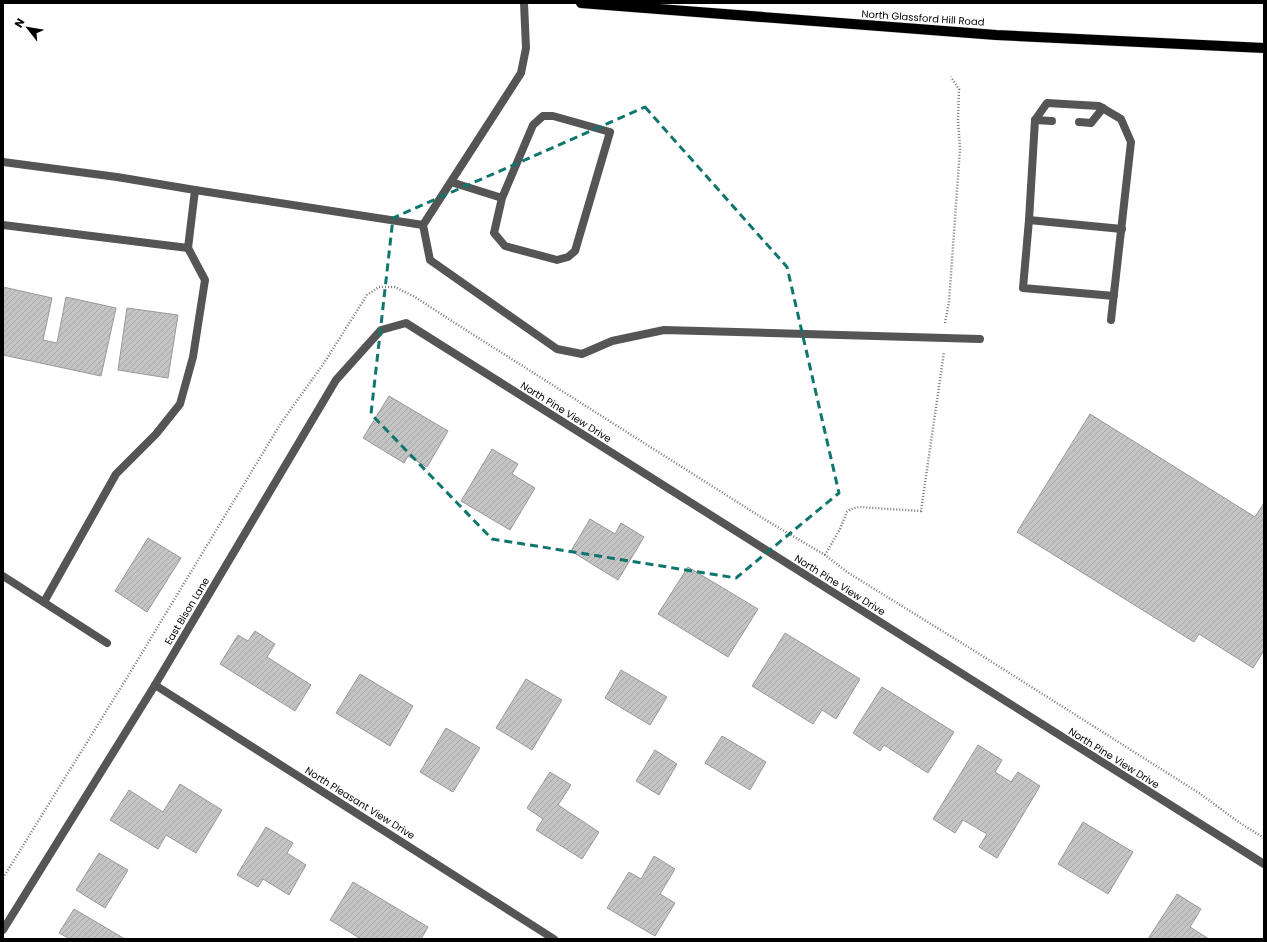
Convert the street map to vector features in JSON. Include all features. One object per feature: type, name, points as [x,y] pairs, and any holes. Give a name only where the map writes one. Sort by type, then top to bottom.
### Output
[{"type":"main road","name":"North Glassford Hill Road","points":[[581,3],[996,35],[1264,48]]},
{"type":"street","points":[[524,3],[526,48],[521,73],[423,225],[430,260],[557,349],[582,354],[612,341],[664,330],[980,338]]},
{"type":"street","points":[[1111,320],[1114,296],[1122,229],[1131,142],[1121,118],[1099,106],[1047,103],[1035,120],[1023,288],[1114,296]]},
{"type":"street","points":[[1079,122],[1091,123],[1103,108]]},
{"type":"street","points":[[543,116],[554,116],[610,132],[575,251],[568,257],[557,260],[505,246],[494,233],[502,198],[533,125],[543,116]]},
{"type":"street","points":[[1035,120],[1052,121]]},
{"type":"street","points":[[3,162],[117,177],[423,225]]},
{"type":"street","points":[[451,182],[502,198]]},
{"type":"street","points":[[44,602],[116,474],[156,434],[180,404],[193,357],[205,280],[188,248],[195,190]]},
{"type":"street","points":[[1028,220],[1122,229]]},
{"type":"street","points":[[3,225],[188,248]]},
{"type":"street","name":"East Bison Lane","points":[[3,930],[155,685],[336,380],[381,330],[406,323]]},
{"type":"street","name":"North Pine View Drive","points":[[406,323],[1264,864]]},
{"type":"street","points":[[3,576],[107,642]]},
{"type":"street","name":"North Pleasant View Drive","points":[[155,685],[554,939]]},
{"type":"path","points":[[946,318],[949,302],[960,149],[958,119],[959,89],[951,77]]},
{"type":"path","points":[[3,878],[128,676],[280,423],[324,363],[367,295],[379,287],[395,287],[415,297],[757,515],[825,555],[847,572],[1199,793],[1240,823],[1264,838]]},
{"type":"path","points":[[825,555],[840,529],[847,512],[851,509],[859,507],[921,511],[944,354]]},
{"type":"highlighted area","points":[[645,107],[787,267],[839,493],[736,578],[492,539],[371,414],[393,218]]},
{"type":"building","points":[[3,287],[52,298],[43,340],[57,343],[66,297],[116,308],[101,376],[3,355]]},
{"type":"building","points":[[127,308],[178,315],[168,378],[118,370]]},
{"type":"building","points":[[389,396],[448,431],[427,467],[408,456],[404,463],[363,438]]},
{"type":"building","points":[[1090,414],[1255,517],[1264,503],[1264,653],[1263,652],[1253,668],[1199,634],[1194,642],[1017,532]]},
{"type":"building","points":[[492,449],[518,464],[512,474],[535,488],[510,530],[461,501]]},
{"type":"building","points":[[590,519],[615,534],[621,523],[644,537],[618,580],[571,551]]},
{"type":"building","points":[[148,538],[181,558],[147,612],[115,591]]},
{"type":"building","points":[[688,567],[758,609],[728,657],[658,614]]},
{"type":"building","points":[[255,631],[275,644],[267,657],[311,685],[295,711],[220,664],[238,635],[248,641]]},
{"type":"building","points":[[785,633],[860,679],[836,719],[822,710],[813,724],[752,686]]},
{"type":"building","points":[[621,670],[667,697],[650,725],[605,698]]},
{"type":"building","points":[[360,674],[413,706],[390,746],[336,713]]},
{"type":"building","points":[[526,679],[562,700],[532,750],[496,728]]},
{"type":"building","points":[[882,687],[954,732],[928,773],[884,745],[880,751],[853,733]]},
{"type":"building","points":[[446,728],[480,748],[453,792],[420,772]]},
{"type":"building","points":[[722,736],[766,762],[750,790],[705,763]]},
{"type":"building","points":[[978,745],[1002,760],[995,772],[1011,782],[1018,772],[1040,786],[997,858],[979,847],[987,834],[963,820],[955,833],[933,819]]},
{"type":"building","points":[[655,750],[677,764],[659,795],[636,781]]},
{"type":"building","points":[[550,772],[571,785],[558,805],[599,832],[582,859],[536,830],[543,819],[527,808]]},
{"type":"building","points":[[180,784],[222,810],[196,853],[166,835],[158,849],[110,820],[129,790],[163,812]]},
{"type":"building","points":[[1083,822],[1133,852],[1108,894],[1058,864]]},
{"type":"building","points":[[266,827],[293,843],[287,853],[306,865],[289,895],[263,879],[258,887],[237,875]]},
{"type":"building","points":[[99,853],[128,870],[105,908],[76,890]]},
{"type":"building","points":[[654,856],[675,869],[660,894],[675,903],[655,936],[607,908],[629,872],[641,879]]},
{"type":"building","points":[[353,882],[428,927],[421,939],[361,939],[330,920]]},
{"type":"building","points":[[1177,894],[1201,909],[1190,927],[1209,939],[1148,939]]},
{"type":"building","points":[[74,909],[125,939],[70,939],[59,933]]}]
